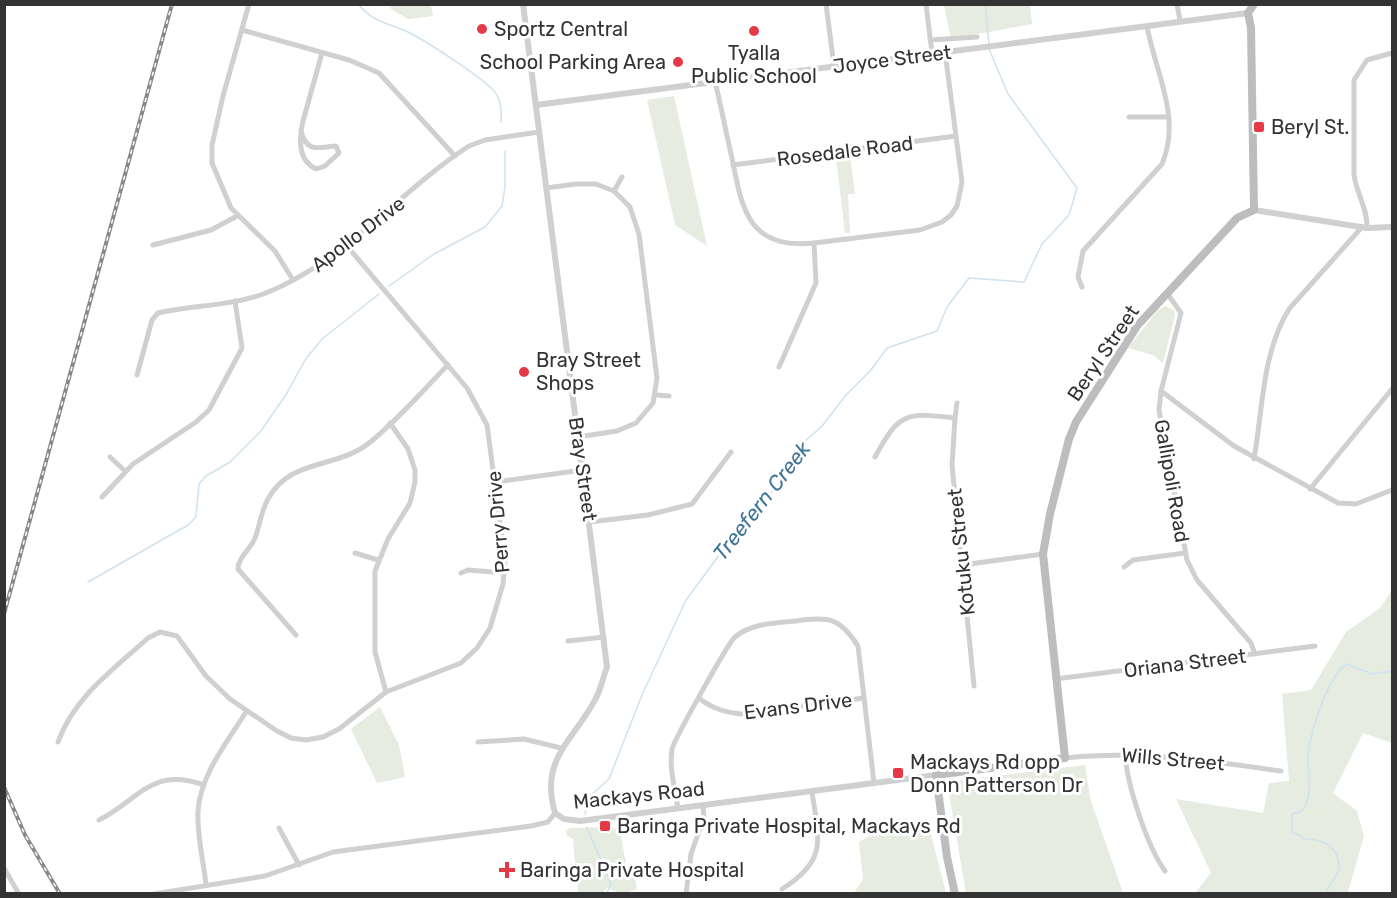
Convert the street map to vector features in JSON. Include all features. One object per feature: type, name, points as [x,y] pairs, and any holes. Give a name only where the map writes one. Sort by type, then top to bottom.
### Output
[{"type":"main road","points":[[1254,4],[1248,13],[1251,28],[1254,210]]},
{"type":"main road","name":"Beryl Street","points":[[1065,758],[1043,554],[1050,514],[1071,432],[1137,326],[1237,218],[1254,210]]},
{"type":"main road","name":"Mackays Road","points":[[936,775],[1065,758]]},
{"type":"main road","points":[[936,775],[947,857],[955,894]]},
{"type":"street","points":[[249,4],[223,96],[211,155],[217,180],[237,216],[275,251],[293,280]]},
{"type":"street","name":"Bray Street","points":[[523,4],[607,667],[596,698],[561,748],[552,771],[551,799],[555,813]]},
{"type":"street","points":[[826,4],[834,66]]},
{"type":"street","points":[[926,4],[932,53]]},
{"type":"street","points":[[1178,4],[1180,20]]},
{"type":"street","name":"Joyce Street","points":[[536,105],[1248,13]]},
{"type":"street","points":[[1082,287],[1078,277],[1083,251],[1091,239],[1162,164],[1167,153],[1169,117],[1165,87],[1152,52],[1147,26]]},
{"type":"street","points":[[242,30],[365,65],[379,73],[455,156]]},
{"type":"street","points":[[930,40],[976,37]]},
{"type":"street","points":[[716,81],[744,210],[762,234],[785,244],[814,243],[920,230],[942,222],[957,206],[961,194],[962,182],[945,52]]},
{"type":"street","points":[[301,131],[303,140],[312,148],[319,150],[336,146],[339,153],[322,168],[313,168],[303,153],[301,131],[322,53]]},
{"type":"street","points":[[1254,459],[1261,397],[1281,323],[1290,309],[1364,228],[1367,217],[1356,189],[1354,174],[1354,80],[1367,60],[1392,53]]},
{"type":"street","points":[[1130,117],[1169,117]]},
{"type":"street","name":"Apollo Drive","points":[[137,375],[155,315],[264,294],[293,280],[347,246],[455,156],[480,141],[539,132]]},
{"type":"street","name":"Rosedale Road","points":[[733,165],[956,136]]},
{"type":"street","points":[[614,191],[622,177]]},
{"type":"street","points":[[546,188],[586,183],[614,191],[630,207],[637,225],[657,378],[656,394],[643,416],[626,428],[578,437]]},
{"type":"street","points":[[1254,210],[1364,228],[1392,227]]},
{"type":"street","points":[[153,244],[211,230],[237,216]]},
{"type":"street","points":[[779,367],[816,283],[814,243]]},
{"type":"street","name":"Perry Drive","points":[[58,742],[64,725],[85,696],[148,638],[159,632],[177,636],[212,682],[246,712],[291,738],[306,740],[323,737],[339,729],[386,692],[452,668],[473,652],[490,628],[505,573],[489,432],[482,412],[447,365],[347,246]]},
{"type":"street","name":"Gallipoli Road","points":[[1167,293],[1181,313],[1161,391],[1160,418],[1185,553],[1197,580],[1251,643],[1255,654]]},
{"type":"street","points":[[102,497],[125,471],[196,422],[209,410],[242,348],[235,301]]},
{"type":"street","points":[[296,635],[240,573],[239,562],[256,537],[269,496],[283,480],[308,466],[342,458],[360,450],[447,365]]},
{"type":"street","points":[[1310,489],[1392,389]]},
{"type":"street","points":[[1161,391],[1254,459],[1310,489],[1348,505],[1392,489]]},
{"type":"street","points":[[656,394],[669,396]]},
{"type":"street","name":"Kotuku Street","points":[[957,403],[952,465],[974,686]]},
{"type":"street","points":[[875,457],[891,429],[902,419],[916,415],[955,418]]},
{"type":"street","points":[[386,692],[375,652],[374,581],[378,560],[387,539],[410,503],[415,482],[415,471],[408,449],[390,423]]},
{"type":"street","points":[[590,522],[648,515],[692,504],[731,452]]},
{"type":"street","points":[[110,457],[125,471]]},
{"type":"street","points":[[496,482],[583,470]]},
{"type":"street","points":[[355,553],[378,560]]},
{"type":"street","points":[[1124,567],[1133,560],[1185,553]]},
{"type":"street","points":[[962,565],[1043,554]]},
{"type":"street","points":[[461,573],[468,570],[505,573]]},
{"type":"street","points":[[678,808],[672,749],[735,637],[753,627],[813,618],[832,620],[846,628],[858,646],[874,783]]},
{"type":"street","points":[[568,641],[604,637]]},
{"type":"street","name":"Oriana Street","points":[[1055,679],[1315,646]]},
{"type":"street","name":"Evans Drive","points":[[700,699],[710,707],[741,714],[864,698]]},
{"type":"street","points":[[206,884],[198,810],[204,785],[246,712]]},
{"type":"street","points":[[478,742],[524,739],[561,748]]},
{"type":"street","points":[[1125,753],[1129,782],[1157,860],[1165,871]]},
{"type":"street","name":"Wills Street","points":[[1065,758],[1125,753],[1177,757],[1281,771]]},
{"type":"street","name":"Mackays Road","points":[[154,894],[265,876],[333,852],[531,826],[548,822],[555,813],[564,819],[580,821],[936,775]]},
{"type":"street","points":[[99,820],[160,780],[181,778],[204,785]]},
{"type":"street","points":[[782,889],[806,872],[818,848],[812,792]]},
{"type":"street","points":[[686,894],[691,854],[704,817],[703,806]]},
{"type":"street","points":[[279,828],[299,865]]},
{"type":"street","points":[[4,868],[19,894]]},
{"type":"shaded area","points":[[390,5],[431,5],[433,16],[408,19],[391,9]]},
{"type":"shaded area","points":[[944,5],[1030,5],[1032,24],[951,39]]},
{"type":"shaded area","points":[[674,96],[707,246],[675,225],[647,100]]},
{"type":"shaded area","points":[[850,155],[855,194],[848,194],[850,233],[845,233],[836,157]]},
{"type":"shaded area","points":[[1165,306],[1174,310],[1175,315],[1163,363],[1153,355],[1128,348],[1157,311]]},
{"type":"shaded area","points":[[1392,590],[1392,743],[1363,733],[1333,793],[1357,811],[1364,836],[1348,892],[1195,893],[1211,873],[1176,799],[1263,813],[1269,783],[1289,781],[1282,694],[1311,690],[1346,632],[1380,608]]},
{"type":"shaded area","points":[[380,707],[399,745],[405,777],[377,783],[351,729]]},
{"type":"shaded area","points":[[1085,765],[1090,798],[1123,893],[966,893],[947,782]]},
{"type":"shaded area","points":[[927,819],[946,893],[854,893],[863,879],[859,842],[879,831]]},
{"type":"shaded area","points":[[610,827],[620,831],[627,869],[635,879],[637,889],[623,894],[607,888],[602,893],[578,893],[573,839],[567,836],[566,831],[570,828]]},
{"type":"waterway","points":[[358,4],[369,15],[410,33],[457,62],[492,89],[497,95],[501,108],[501,122]]},
{"type":"waterway","name":"Treefern Creek","points":[[985,4],[989,44]]},
{"type":"waterway","name":"Treefern Creek","points":[[585,814],[588,798],[609,779],[642,695],[686,600],[737,531],[787,475],[794,451],[822,426],[887,348],[937,331],[947,307],[969,278],[1024,282],[1042,244],[1069,215],[1077,188],[1008,94],[989,49]]},
{"type":"waterway","points":[[389,286],[434,254],[485,227],[502,206],[505,187],[505,151]]},
{"type":"waterway","points":[[88,582],[188,525],[196,517],[199,484],[206,476],[230,462],[261,431],[287,393],[305,360],[322,339],[379,294]]},
{"type":"waterway","points":[[1325,894],[1339,870],[1337,855],[1323,842],[1303,839],[1300,835],[1292,833],[1292,814],[1302,811],[1308,796],[1308,756],[1314,727],[1328,690],[1340,670],[1347,664],[1372,674],[1392,671]]},
{"type":"waterway","name":"Treefern Creek","points":[[587,827],[611,885],[606,894]]},
{"type":"railway","points":[[4,614],[172,4]]},
{"type":"railway","points":[[4,787],[25,835],[60,894]]},
{"type":"place","name":"Sportz Central","points":[[482,29]]},
{"type":"place","name":"Tyalla Public School","points":[[754,31]]},
{"type":"place","name":"School Parking Area","points":[[678,62]]},
{"type":"place","name":"Beryl St.","points":[[1259,127]]},
{"type":"place","name":"Bray Street Shops","points":[[524,372]]},
{"type":"place","name":"Mackays Rd opp Donn Patterson Dr","points":[[898,773]]},
{"type":"place","name":"Baringa Private Hospital, Mackays Rd","points":[[605,826]]},
{"type":"place","name":"Baringa Private Hospital","points":[[507,870]]}]
